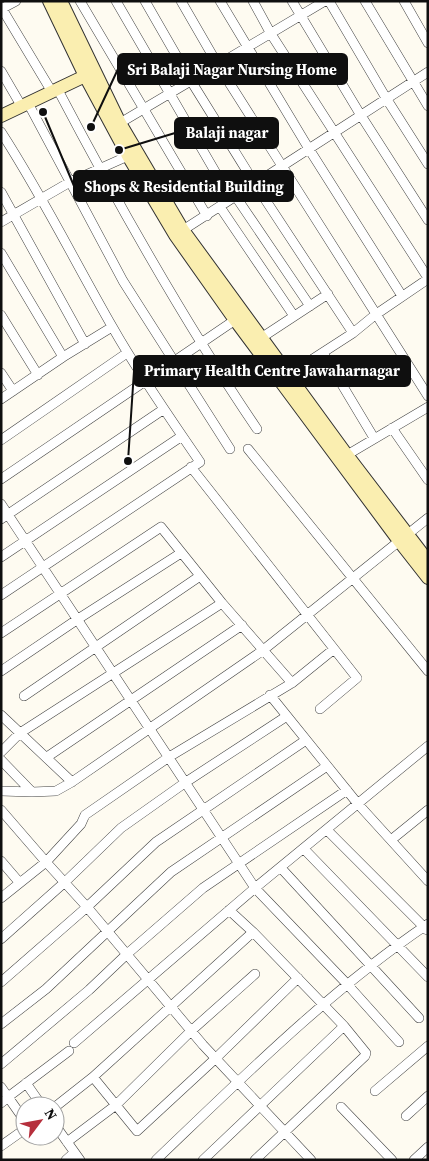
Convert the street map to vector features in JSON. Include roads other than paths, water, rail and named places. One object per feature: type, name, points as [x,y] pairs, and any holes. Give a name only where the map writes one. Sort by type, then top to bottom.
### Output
[{"type":"street","points":[[16,1],[2,8],[52,92]]},
{"type":"street","points":[[49,1],[85,76],[128,156],[235,320],[403,538],[428,561]]},
{"type":"street","points":[[61,1],[120,123],[179,233],[261,338],[347,455],[428,578]]},
{"type":"street","points":[[80,1],[207,216]]},
{"type":"street","points":[[116,1],[169,94],[233,198],[310,306]]},
{"type":"street","points":[[145,1],[191,82],[254,184],[353,333]]},
{"type":"street","points":[[181,1],[218,66],[428,396]]},
{"type":"street","points":[[220,1],[309,149],[402,296]]},
{"type":"street","points":[[253,1],[427,282],[402,296],[353,333],[288,375]]},
{"type":"street","points":[[292,1],[360,114],[428,220]]},
{"type":"street","points":[[120,123],[272,34],[324,1]]},
{"type":"street","points":[[329,1],[386,98],[428,164]]},
{"type":"street","points":[[365,1],[428,106]]},
{"type":"street","points":[[404,1],[428,43]]},
{"type":"street","points":[[1,71],[25,105],[70,182],[123,281],[230,449]]},
{"type":"street","points":[[179,233],[360,114],[428,72]]},
{"type":"street","points":[[1,116],[85,76]]},
{"type":"street","points":[[52,92],[58,90],[142,247],[200,344],[257,429]]},
{"type":"street","points":[[1,132],[43,198],[127,353],[200,462],[1,596]]},
{"type":"street","points":[[1,222],[70,182],[128,156]]},
{"type":"street","points":[[1,192],[15,214],[85,344]]},
{"type":"street","points":[[220,207],[294,316]]},
{"type":"street","points":[[1,253],[64,357]]},
{"type":"street","points":[[261,338],[328,294]]},
{"type":"street","points":[[1,315],[38,375]]},
{"type":"street","points":[[1,479],[235,320]]},
{"type":"street","points":[[1,399],[112,327]]},
{"type":"street","points":[[323,352],[374,438]]},
{"type":"street","points":[[1,440],[127,353]]},
{"type":"street","points":[[1,373],[13,391]]},
{"type":"street","points":[[347,455],[428,407]]},
{"type":"street","points":[[5,516],[164,409]]},
{"type":"street","points":[[392,428],[428,480]]},
{"type":"street","points":[[1,557],[182,436]]},
{"type":"street","points":[[248,448],[428,671]]},
{"type":"street","points":[[191,467],[356,678],[320,709]]},
{"type":"street","points":[[1,504],[5,516],[44,567],[255,888],[347,984],[399,1042]]},
{"type":"street","points":[[1,791],[56,791],[72,782],[262,651],[428,518]]},
{"type":"street","points":[[1,633],[161,527],[262,651],[292,683]]},
{"type":"street","points":[[1,671],[181,553]]},
{"type":"street","points":[[24,696],[200,576]]},
{"type":"street","points":[[1,752],[20,733],[222,603]]},
{"type":"street","points":[[47,757],[242,625]]},
{"type":"street","points":[[1,898],[46,862],[81,824],[85,815],[169,757],[292,683],[334,649]]},
{"type":"street","points":[[270,695],[358,804],[391,840],[424,871],[428,881]]},
{"type":"street","points":[[1,715],[72,782]]},
{"type":"street","points":[[1,939],[65,882],[121,828],[186,782],[287,716]]},
{"type":"street","points":[[1,982],[87,907],[156,842],[306,740]]},
{"type":"street","points":[[5,1100],[72,1048],[147,979],[428,746]]},
{"type":"street","points":[[1,760],[32,792]]},
{"type":"street","points":[[1,1024],[46,989],[170,872],[327,766]]},
{"type":"street","points":[[1,1064],[89,990],[203,888],[347,790]]},
{"type":"street","points":[[1,810],[87,907],[191,1031],[311,1160]]},
{"type":"street","points":[[391,840],[428,810]]},
{"type":"street","points":[[156,1160],[238,1082],[347,984],[397,945],[426,927],[327,830]]},
{"type":"street","points":[[304,849],[428,977]]},
{"type":"street","points":[[1,861],[19,882]]},
{"type":"street","points":[[280,868],[372,965],[419,1018]]},
{"type":"street","points":[[229,910],[324,1005],[366,1053],[255,1160]]},
{"type":"street","points":[[65,1099],[93,1077],[253,932]]},
{"type":"street","points":[[67,1142],[116,1105],[191,1031],[255,974]]},
{"type":"street","points":[[93,1077],[137,1131],[216,1058],[298,978]]},
{"type":"street","points":[[204,1160],[344,1026]]},
{"type":"street","points":[[375,1091],[428,1046]]},
{"type":"street","points":[[26,1083],[35,1096]]},
{"type":"street","points":[[1,1087],[5,1100],[15,1110]]},
{"type":"street","points":[[406,1116],[428,1096]]},
{"type":"street","points":[[341,1107],[392,1160]]},
{"type":"street","points":[[1,1146],[15,1136]]},
{"type":"street","points":[[65,1139],[77,1156],[66,1160]]},
{"type":"street","points":[[414,1160],[428,1147]]},
{"type":"place","name":"Shops & Residential Building","points":[[43,112]]},
{"type":"place","name":"Sri Balaji Nagar Nursing Home","points":[[91,127]]},
{"type":"place","name":"Balaji nagar","points":[[119,150]]},
{"type":"place","name":"Primary Health Centre Jawaharnagar","points":[[128,461]]}]
